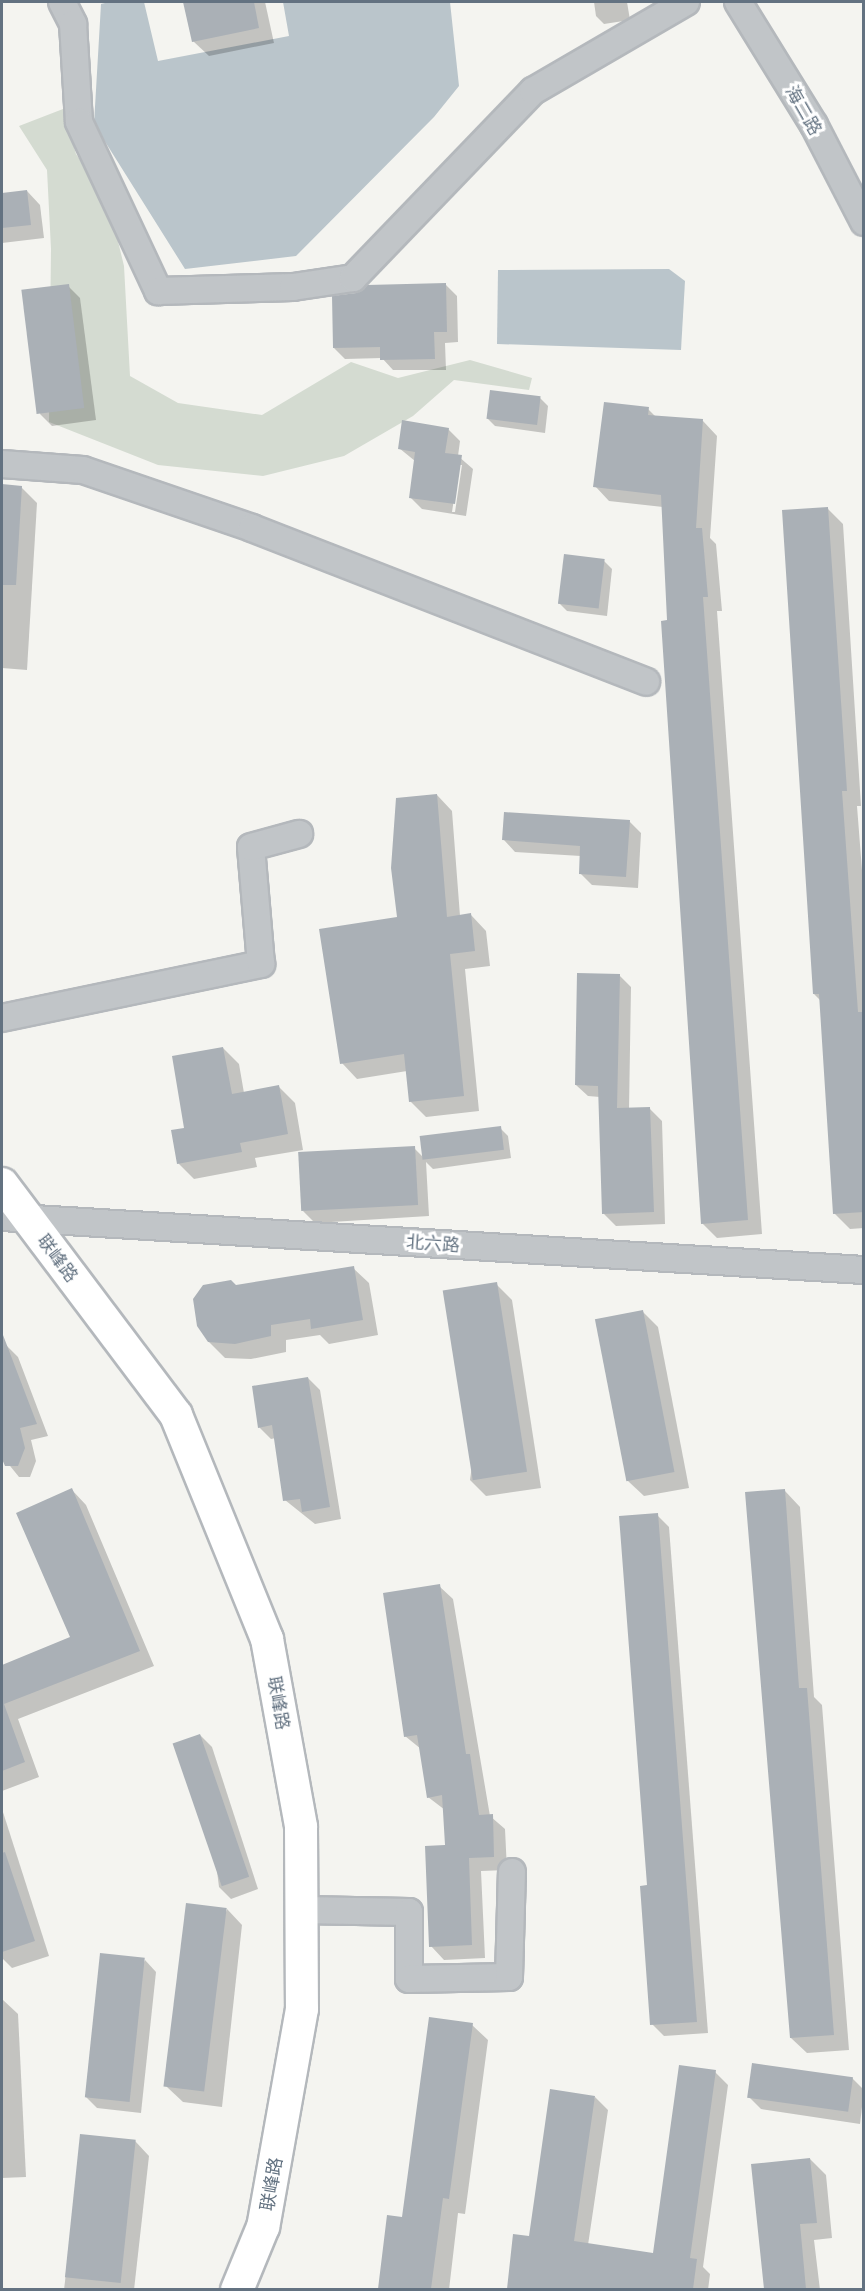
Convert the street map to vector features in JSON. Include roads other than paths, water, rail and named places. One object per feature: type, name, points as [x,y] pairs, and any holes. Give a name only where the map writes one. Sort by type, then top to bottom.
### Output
[{"type":"main road","name":"联峰路","points":[[2,1184],[15,1217],[176,1415],[262,1629],[301,1827],[300,2020],[263,2227],[237,2289]]},
{"type":"street","points":[[62,2],[73,24],[80,122],[159,291],[293,287],[353,278],[533,91],[686,2]]},
{"type":"street","name":"海二路","points":[[738,2],[814,125],[864,222]]},
{"type":"street","points":[[2,464],[83,470],[252,528],[646,682]]},
{"type":"street","points":[[2,1018],[261,964],[251,847],[299,834]]},
{"type":"street","name":"北六路","points":[[15,1217],[864,1269]]},
{"type":"street","points":[[302,1910],[408,1912],[409,1979],[509,1977],[512,1872]]}]
